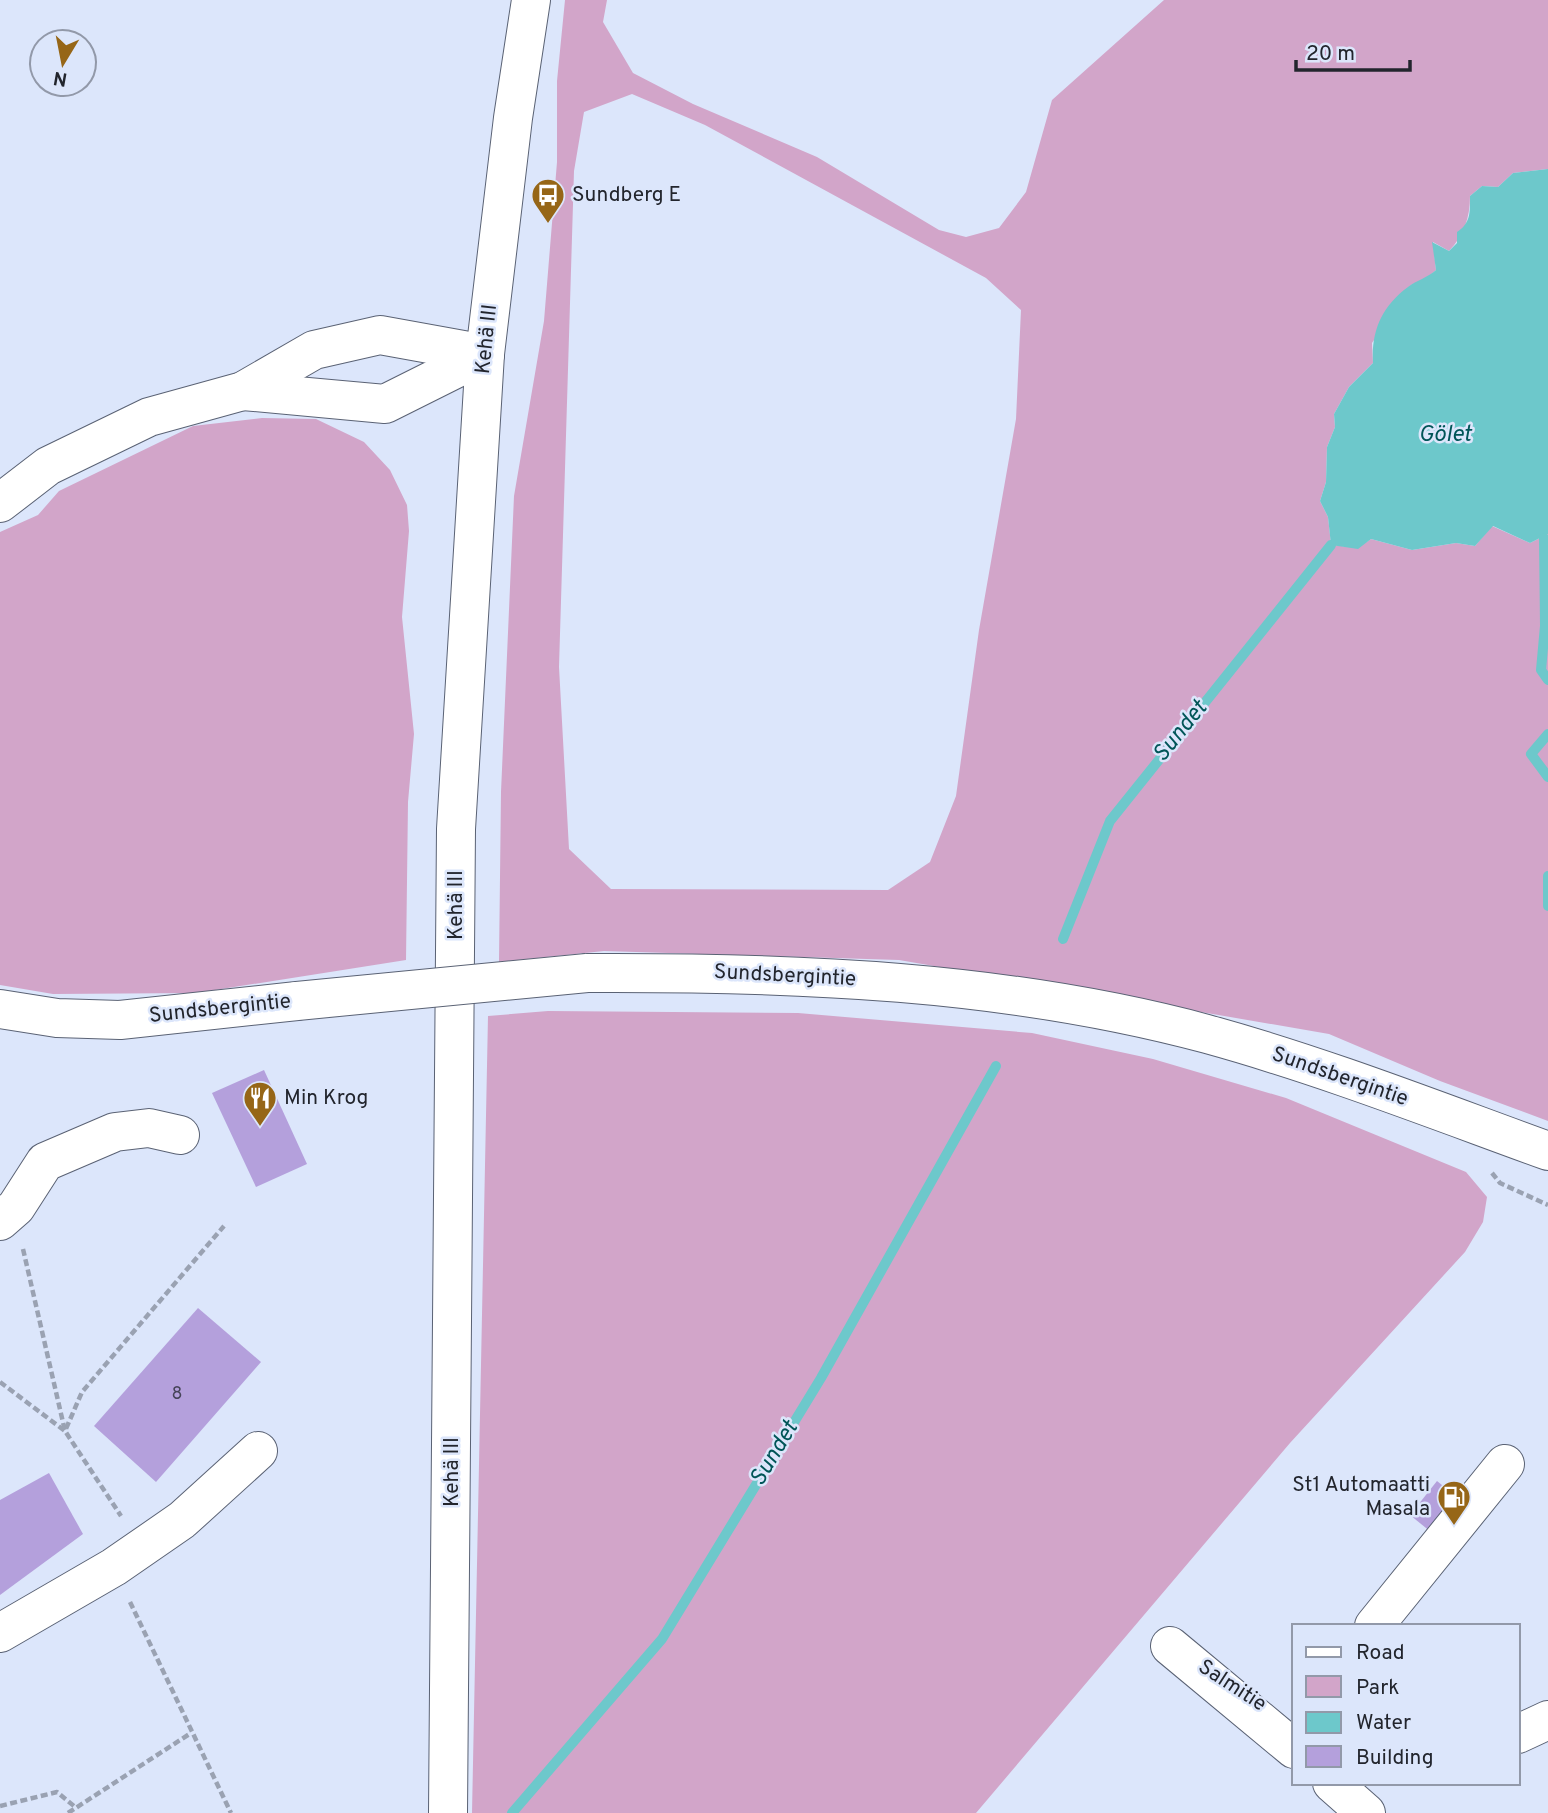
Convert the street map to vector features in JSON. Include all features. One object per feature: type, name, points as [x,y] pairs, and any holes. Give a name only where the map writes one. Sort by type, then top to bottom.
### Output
[{"type":"main road","name":"Kehä III","points":[[448,1813],[457,829],[485,354],[513,118],[531,0]]},
{"type":"main road","points":[[0,503],[48,466],[149,416],[243,391],[314,350],[380,335],[485,354]]},
{"type":"main road","points":[[243,391],[385,404],[485,354]]},
{"type":"main road","name":"Sundsbergintie","points":[[0,1009],[57,1018],[120,1020],[587,973],[743,973],[877,981],[1052,1000],[1206,1034],[1316,1067],[1548,1151]]},
{"type":"main road","points":[[11,1234],[16,1207],[45,1162],[115,1132],[149,1128],[180,1135]]},
{"type":"main road","points":[[0,1633],[114,1567],[182,1520],[258,1451]]},
{"type":"main road","points":[[1376,1624],[1505,1464]]},
{"type":"main road","name":"Salmitie","points":[[1170,1646],[1292,1730]]},
{"type":"main road","points":[[1520,1733],[1548,1720]]},
{"type":"main road","points":[[1334,1785],[1366,1813]]},
{"type":"path","points":[[1488,1166],[1500,1184],[1548,1205]]},
{"type":"path","points":[[65,1431],[82,1392],[224,1226]]},
{"type":"path","points":[[11,1234],[65,1431],[125,1523],[123,1547],[114,1567],[231,1813]]},
{"type":"path","points":[[0,1382],[65,1431]]},
{"type":"path","points":[[68,1813],[74,1806],[191,1733]]},
{"type":"path","points":[[0,1806],[57,1793],[74,1806]]},
{"type":"green space","points":[[565,0],[607,0],[603,22],[633,73],[693,104],[817,157],[939,230],[966,237],[999,228],[1026,192],[1052,100],[1164,0],[1548,0],[1548,169],[1513,173],[1498,187],[1482,186],[1470,196],[1465,226],[1449,251],[1433,242],[1436,270],[1427,278],[1411,285],[1372,343],[1373,363],[1349,387],[1334,414],[1335,427],[1327,447],[1326,482],[1320,501],[1328,517],[1331,544],[1343,546],[1357,546],[1371,539],[1412,550],[1456,543],[1475,546],[1492,526],[1530,543],[1548,534],[1548,1121],[1440,1081],[1329,1034],[899,960],[604,951],[499,962],[501,792],[514,496],[544,321],[557,162],[557,81]],"holes":[[[632,94],[705,125],[986,278],[1021,310],[1016,419],[979,630],[956,796],[930,862],[888,890],[611,889],[569,849],[559,667],[574,171],[584,112]]]},
{"type":"green space","points":[[262,418],[316,419],[364,442],[390,470],[407,505],[409,531],[402,617],[414,734],[408,802],[406,960],[196,993],[53,994],[0,985],[0,532],[38,515],[59,491],[193,426]]},
{"type":"green space","points":[[548,1011],[798,1013],[1032,1033],[1153,1059],[1286,1098],[1466,1172],[1487,1197],[1483,1222],[1465,1252],[1290,1443],[976,1813],[472,1813],[488,1016]]},
{"type":"water","name":"Gölet","points":[[1548,169],[1548,534],[1530,543],[1493,526],[1475,546],[1456,543],[1412,550],[1371,539],[1358,549],[1331,545],[1328,517],[1320,501],[1326,482],[1327,447],[1335,427],[1334,414],[1349,387],[1373,363],[1376,330],[1385,311],[1399,294],[1436,270],[1432,242],[1449,251],[1457,243],[1457,232],[1469,217],[1470,196],[1482,186],[1498,187],[1513,173]]},
{"type":"building","name":"Min Krog","points":[[264,1070],[307,1164],[256,1187],[212,1093]]},
{"type":"building","points":[[198,1308],[261,1362],[156,1482],[94,1426]]},
{"type":"building","points":[[49,1473],[83,1534],[0,1595],[0,1500]]},
{"type":"building","points":[[1437,1481],[1469,1507],[1442,1541],[1410,1515]]},
{"type":"waterway","points":[[1544,538],[1545,626],[1541,670],[1548,680]]},
{"type":"waterway","name":"Sundet","points":[[1063,939],[1110,821],[1331,545]]},
{"type":"waterway","points":[[1548,734],[1531,754],[1548,777]]},
{"type":"waterway","points":[[1548,876],[1548,906]]},
{"type":"waterway","name":"Sundet","points":[[512,1813],[662,1639],[821,1378],[996,1066]]},
{"type":"place","name":"Sundberg E","points":[[548,225]]},
{"type":"place","name":"Min Krog","points":[[260,1128]]},
{"type":"place","name":"St1 Automaatti Masala","points":[[1454,1527]]}]
